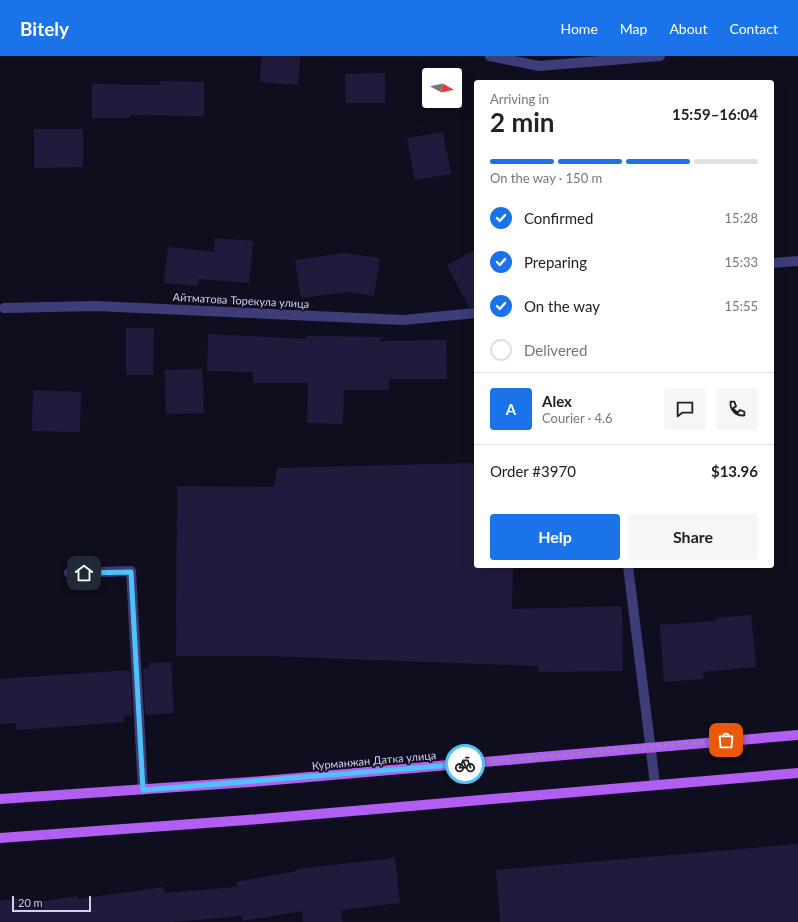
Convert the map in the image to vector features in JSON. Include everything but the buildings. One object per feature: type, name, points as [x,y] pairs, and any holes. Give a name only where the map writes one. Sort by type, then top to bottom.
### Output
[{"type":"main road","name":"Курманжан Датка улица","points":[[0,799],[240,783],[798,735]]},
{"type":"main road","points":[[0,838],[255,819],[798,773]]},
{"type":"street","points":[[490,56],[539,66],[660,56]]},
{"type":"street","points":[[774,263],[798,261]]},
{"type":"street","name":"Айтматова Торекула улица","points":[[4,308],[96,306],[403,320],[474,313]]},
{"type":"street","points":[[628,568],[652,748],[655,784]]},
{"type":"street","points":[[69,573],[131,572],[143,790]]},
{"type":"way so far","points":[[465,764],[726,740]]},
{"type":"route","points":[[84,573],[131,572],[143,790],[465,764]]}]
